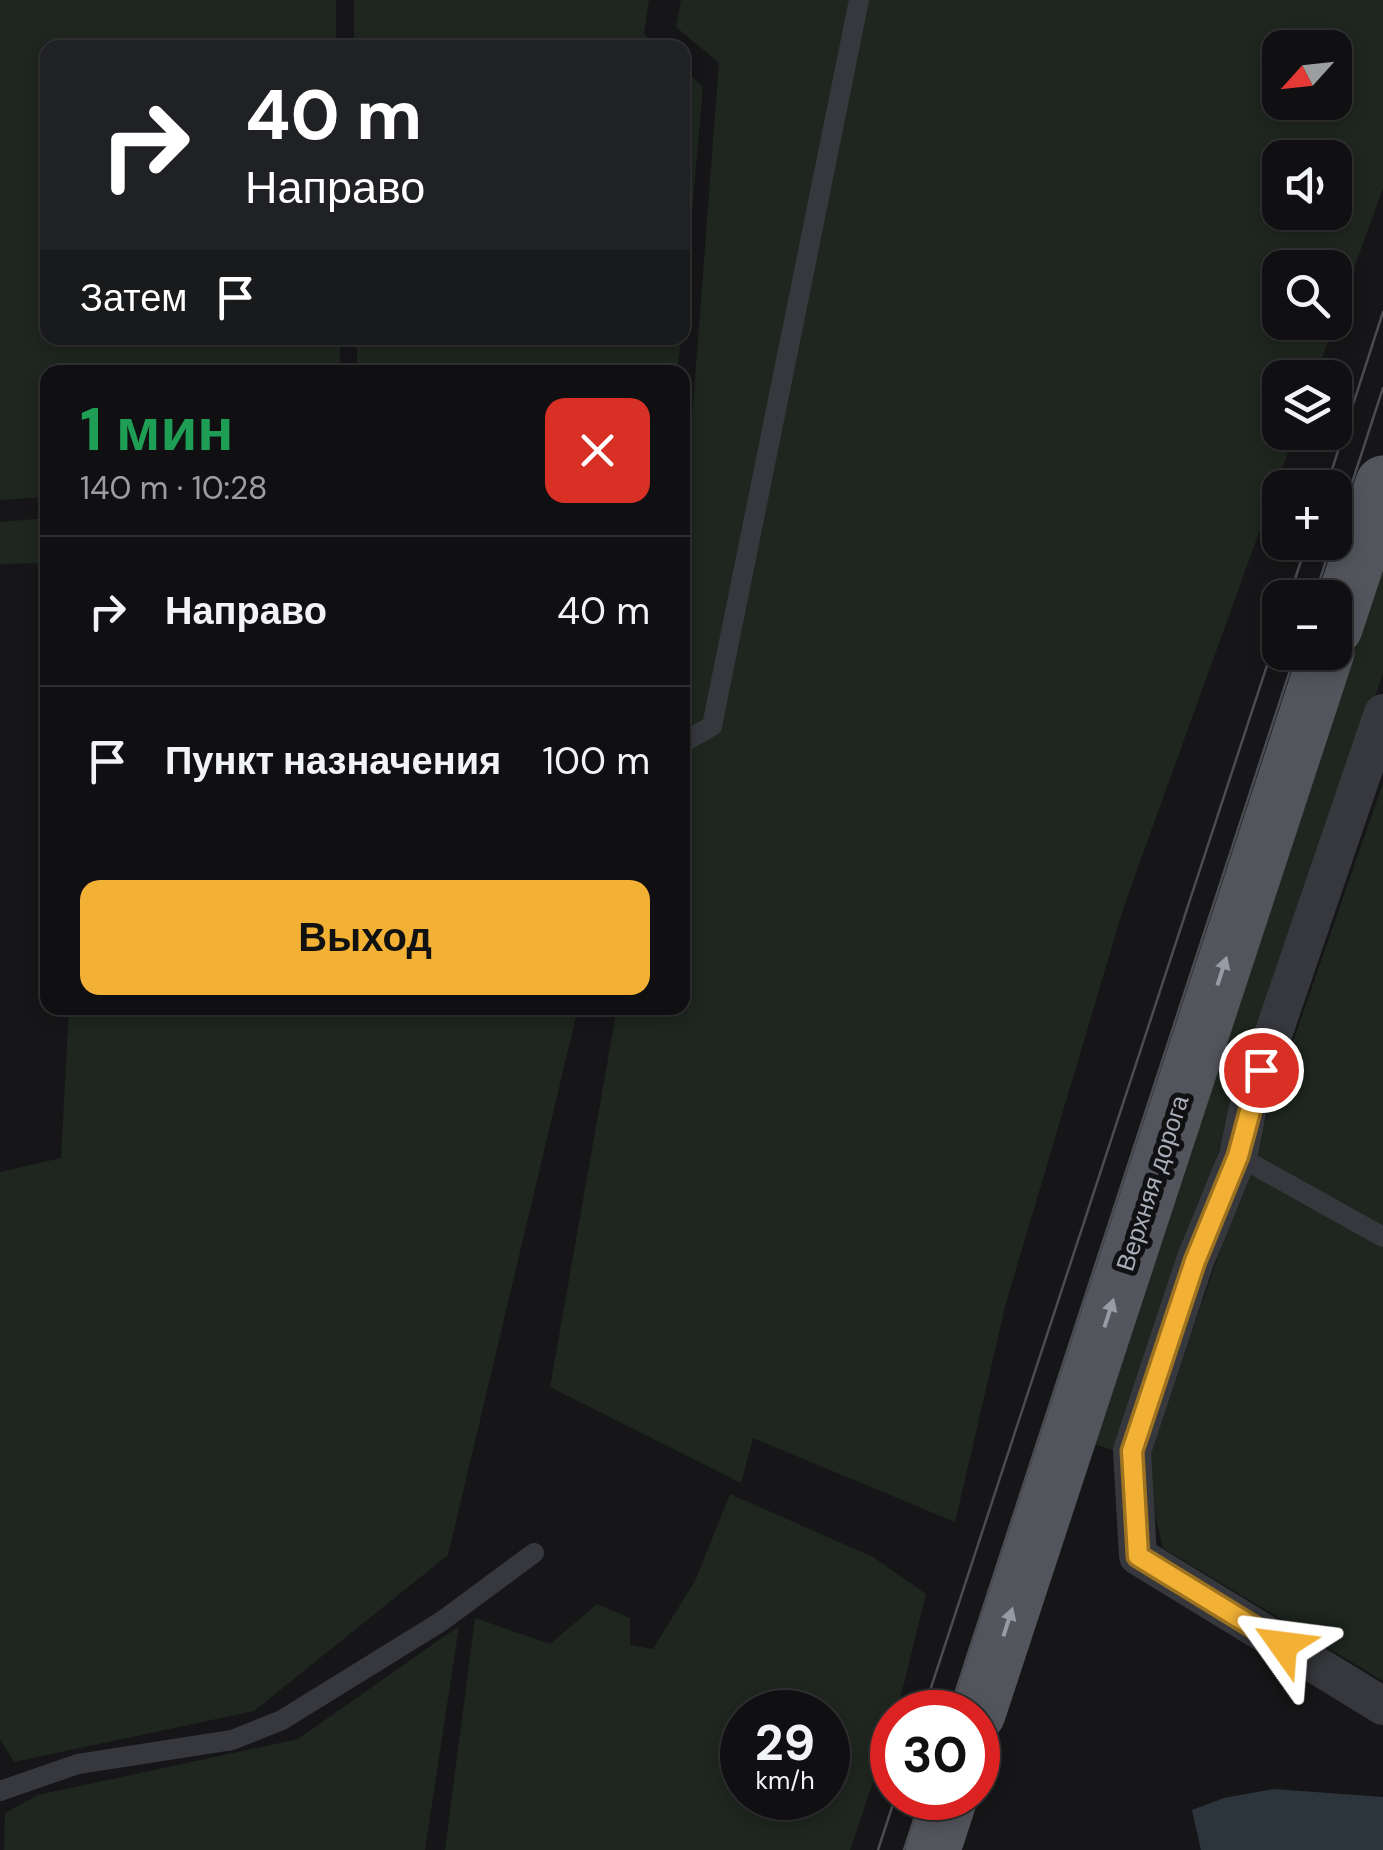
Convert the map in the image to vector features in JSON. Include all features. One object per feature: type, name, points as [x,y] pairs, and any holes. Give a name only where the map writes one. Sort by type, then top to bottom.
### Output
[{"type":"main road","points":[[1351,580],[1383,482]]},
{"type":"main road","name":"Верхняя дорога","points":[[986,1690],[1321,670]]},
{"type":"main road","points":[[933,1850],[943,1820]]},
{"type":"street","points":[[1383,713],[1372,778],[1248,1108],[1238,1156],[1195,1261],[1132,1451],[1138,1556],[1383,1706]]},
{"type":"lane","points":[[690,738],[712,726],[859,0]]},
{"type":"lane","points":[[1238,1156],[1383,1237]]},
{"type":"lane","points":[[0,1791],[78,1764],[232,1740],[282,1720],[442,1621],[534,1553]]},
{"type":"shaded area","points":[[0,0],[336,0],[336,40],[40,40],[40,345],[340,345],[340,365],[40,365],[40,497],[0,500]]},
{"type":"shaded area","points":[[354,0],[649,0],[644,34],[651,40],[354,40]]},
{"type":"shaded area","points":[[681,0],[1383,0],[1383,188],[1352,274],[1352,250],[1262,250],[1262,340],[1329,340],[1321,360],[1262,360],[1262,450],[1289,450],[1282,470],[1262,470],[1262,524],[1124,906],[1006,1303],[955,1522],[753,1438],[741,1483],[550,1387],[616,1015],[690,1015],[690,444],[719,63],[676,27]]},
{"type":"shaded area","points":[[690,75],[703,87],[690,235]]},
{"type":"shaded area","points":[[357,345],[680,345],[678,365],[357,365]]},
{"type":"shaded area","points":[[40,519],[40,563],[0,564],[0,522]]},
{"type":"shaded area","points":[[1383,554],[1383,673],[1116,1451],[1085,1441],[1344,670],[1352,670],[1352,646]]},
{"type":"shaded area","points":[[1383,783],[1383,1681],[1163,1548],[1144,1469]]},
{"type":"shaded area","points":[[69,1015],[576,1015],[448,1555],[254,1711],[14,1762],[0,1739],[0,1172],[61,1158]]},
{"type":"shaded area","points":[[730,1494],[873,1557],[926,1594],[902,1690],[870,1690],[870,1791],[850,1850],[445,1850],[475,1618],[550,1644],[597,1604],[630,1618],[630,1645],[653,1649],[696,1579]]},
{"type":"shaded area","points":[[459,1626],[425,1850],[4,1850],[5,1813],[38,1795],[298,1739]]},
{"type":"shaded area","points":[[1274,1789],[1383,1797],[1383,1850],[1201,1850],[1192,1810],[1224,1798]]},
{"type":"tram line","points":[[1332,470],[1383,312]]},
{"type":"tram line","points":[[1352,483],[1383,388]]},
{"type":"tram line","points":[[1295,580],[1301,560]]},
{"type":"tram line","points":[[1320,580],[1326,560]]},
{"type":"tram line","points":[[930,1690],[1266,670]]},
{"type":"tram line","points":[[956,1690],[1290,670]]},
{"type":"tram line","points":[[878,1850],[888,1820]]},
{"type":"tram line","points":[[904,1850],[914,1820]]},
{"type":"route","points":[[1261,1070],[1238,1156],[1195,1261],[1132,1451],[1138,1556],[1283,1645]]}]
